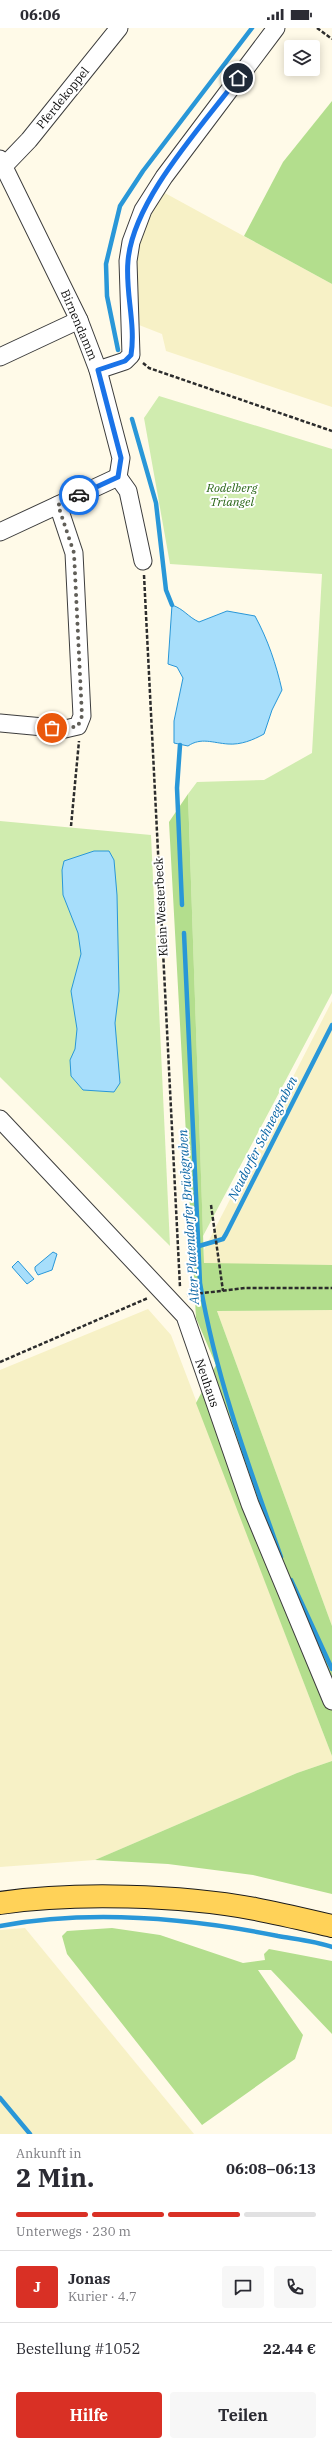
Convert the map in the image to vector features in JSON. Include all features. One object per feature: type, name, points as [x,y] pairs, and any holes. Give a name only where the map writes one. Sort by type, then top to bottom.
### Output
[{"type":"main road","points":[[0,1902],[66,1898],[172,1900],[254,1909],[332,1926]]},
{"type":"street","name":"Pferdekoppel","points":[[2,162],[29,140],[119,28]]},
{"type":"street","points":[[98,370],[125,361],[131,355],[128,261],[131,242],[143,210],[164,177],[276,28]]},
{"type":"street","name":"Birnendamm","points":[[2,162],[79,320],[98,370],[121,458],[118,477]]},
{"type":"street","points":[[0,357],[79,320]]},
{"type":"street","points":[[0,532],[118,477],[128,491],[143,561]]},
{"type":"street","points":[[0,723],[65,729],[78,726],[82,716],[83,700],[74,553],[58,505]]},
{"type":"street","name":"Neuhaus","points":[[0,1119],[185,1316],[250,1504],[332,1701]]},
{"type":"path","points":[[317,28],[332,39]]},
{"type":"path","points":[[131,355],[149,368],[332,431]]},
{"type":"path","name":"Klein Westerbeck","points":[[143,561],[178,1273],[185,1316]]},
{"type":"path","points":[[72,826],[80,734],[78,726]]},
{"type":"path","points":[[211,1205],[213,1234],[223,1291]]},
{"type":"path","points":[[195,1294],[245,1288],[332,1288]]},
{"type":"path","points":[[0,1362],[137,1305],[162,1291]]},
{"type":"shaded area","points":[[163,192],[332,284],[332,407],[166,351],[162,334],[139,325],[135,279],[139,245],[148,215]]},
{"type":"shaded area","points":[[332,1001],[332,1265],[204,1264],[204,1250]]},
{"type":"shaded area","points":[[148,1309],[171,1335],[332,1756],[332,1761],[297,1773],[95,1860],[0,1867],[0,1370]]},
{"type":"shaded area","points":[[332,1310],[332,1626],[217,1311]]},
{"type":"shaded area","points":[[25,1928],[194,2134],[0,2134],[0,1930]]},
{"type":"green space","points":[[332,101],[332,284],[244,236],[283,162]]},
{"type":"green space","name":"Rodelberg Triangel","points":[[159,396],[332,449],[332,993],[203,1236],[188,794],[197,782],[264,780],[312,753],[322,574],[170,564],[144,418]]},
{"type":"green space","points":[[188,794],[204,1263],[332,1265],[332,1310],[217,1311],[332,1626],[332,1756],[196,1403],[216,1365],[196,1318],[169,822]]},
{"type":"green space","points":[[0,821],[151,835],[170,1246],[0,1077]]},
{"type":"green space","points":[[332,1761],[332,1894],[253,1875],[168,1864],[95,1860],[297,1773]]},
{"type":"green space","points":[[112,1928],[160,1935],[243,1963],[265,1960],[264,1954],[269,1949],[332,1961],[332,2034],[271,1970],[258,1970],[303,2035],[295,2059],[202,2125],[67,1954],[62,1936],[67,1931]]},
{"type":"water","points":[[172,605],[199,622],[227,611],[255,616],[271,652],[282,690],[272,710],[264,734],[238,744],[202,741],[188,746],[174,743],[174,721],[183,678],[177,667],[168,664]]},
{"type":"water","points":[[94,851],[109,851],[114,860],[117,895],[119,991],[115,1023],[120,1083],[114,1092],[83,1090],[71,1076],[70,1060],[75,1049],[77,1029],[71,991],[81,954],[78,933],[63,895],[62,870],[64,861]]},
{"type":"water","points":[[53,1252],[57,1254],[52,1270],[38,1275],[35,1267]]},
{"type":"water","points":[[18,1261],[34,1279],[27,1284],[12,1267]]},
{"type":"waterway","name":"Alter Platendorfer Brückgraben","points":[[118,350],[107,296],[106,264],[120,206],[143,171],[252,28]]},
{"type":"waterway","name":"Alter Platendorfer Brückgraben","points":[[132,419],[156,503],[166,590],[172,605]]},
{"type":"waterway","name":"Alter Platendorfer Brückgraben","points":[[180,745],[177,788],[182,905]]},
{"type":"waterway","name":"Alter Platendorfer Brückgraben","points":[[184,933],[200,1283],[215,1353],[234,1422],[281,1557]]},
{"type":"waterway","name":"Neudorfer Schneegraben","points":[[199,1246],[223,1239],[332,1025]]},
{"type":"waterway","name":"Alter Platendorfer Brückgraben","points":[[291,1580],[332,1669]]},
{"type":"waterway","points":[[0,1926],[70,1918],[105,1917],[175,1920],[210,1924],[305,1940],[332,1947]]},
{"type":"waterway","points":[[0,2098],[30,2134]]},
{"type":"way so far","points":[[52,728],[65,729],[78,726],[82,716],[83,700],[74,553],[69,534],[58,505],[79,495]]},
{"type":"route","points":[[79,495],[118,477],[120,469],[121,458],[98,370],[125,361],[131,355],[132,341],[128,261],[136,225],[143,210],[164,177],[238,78]]}]
